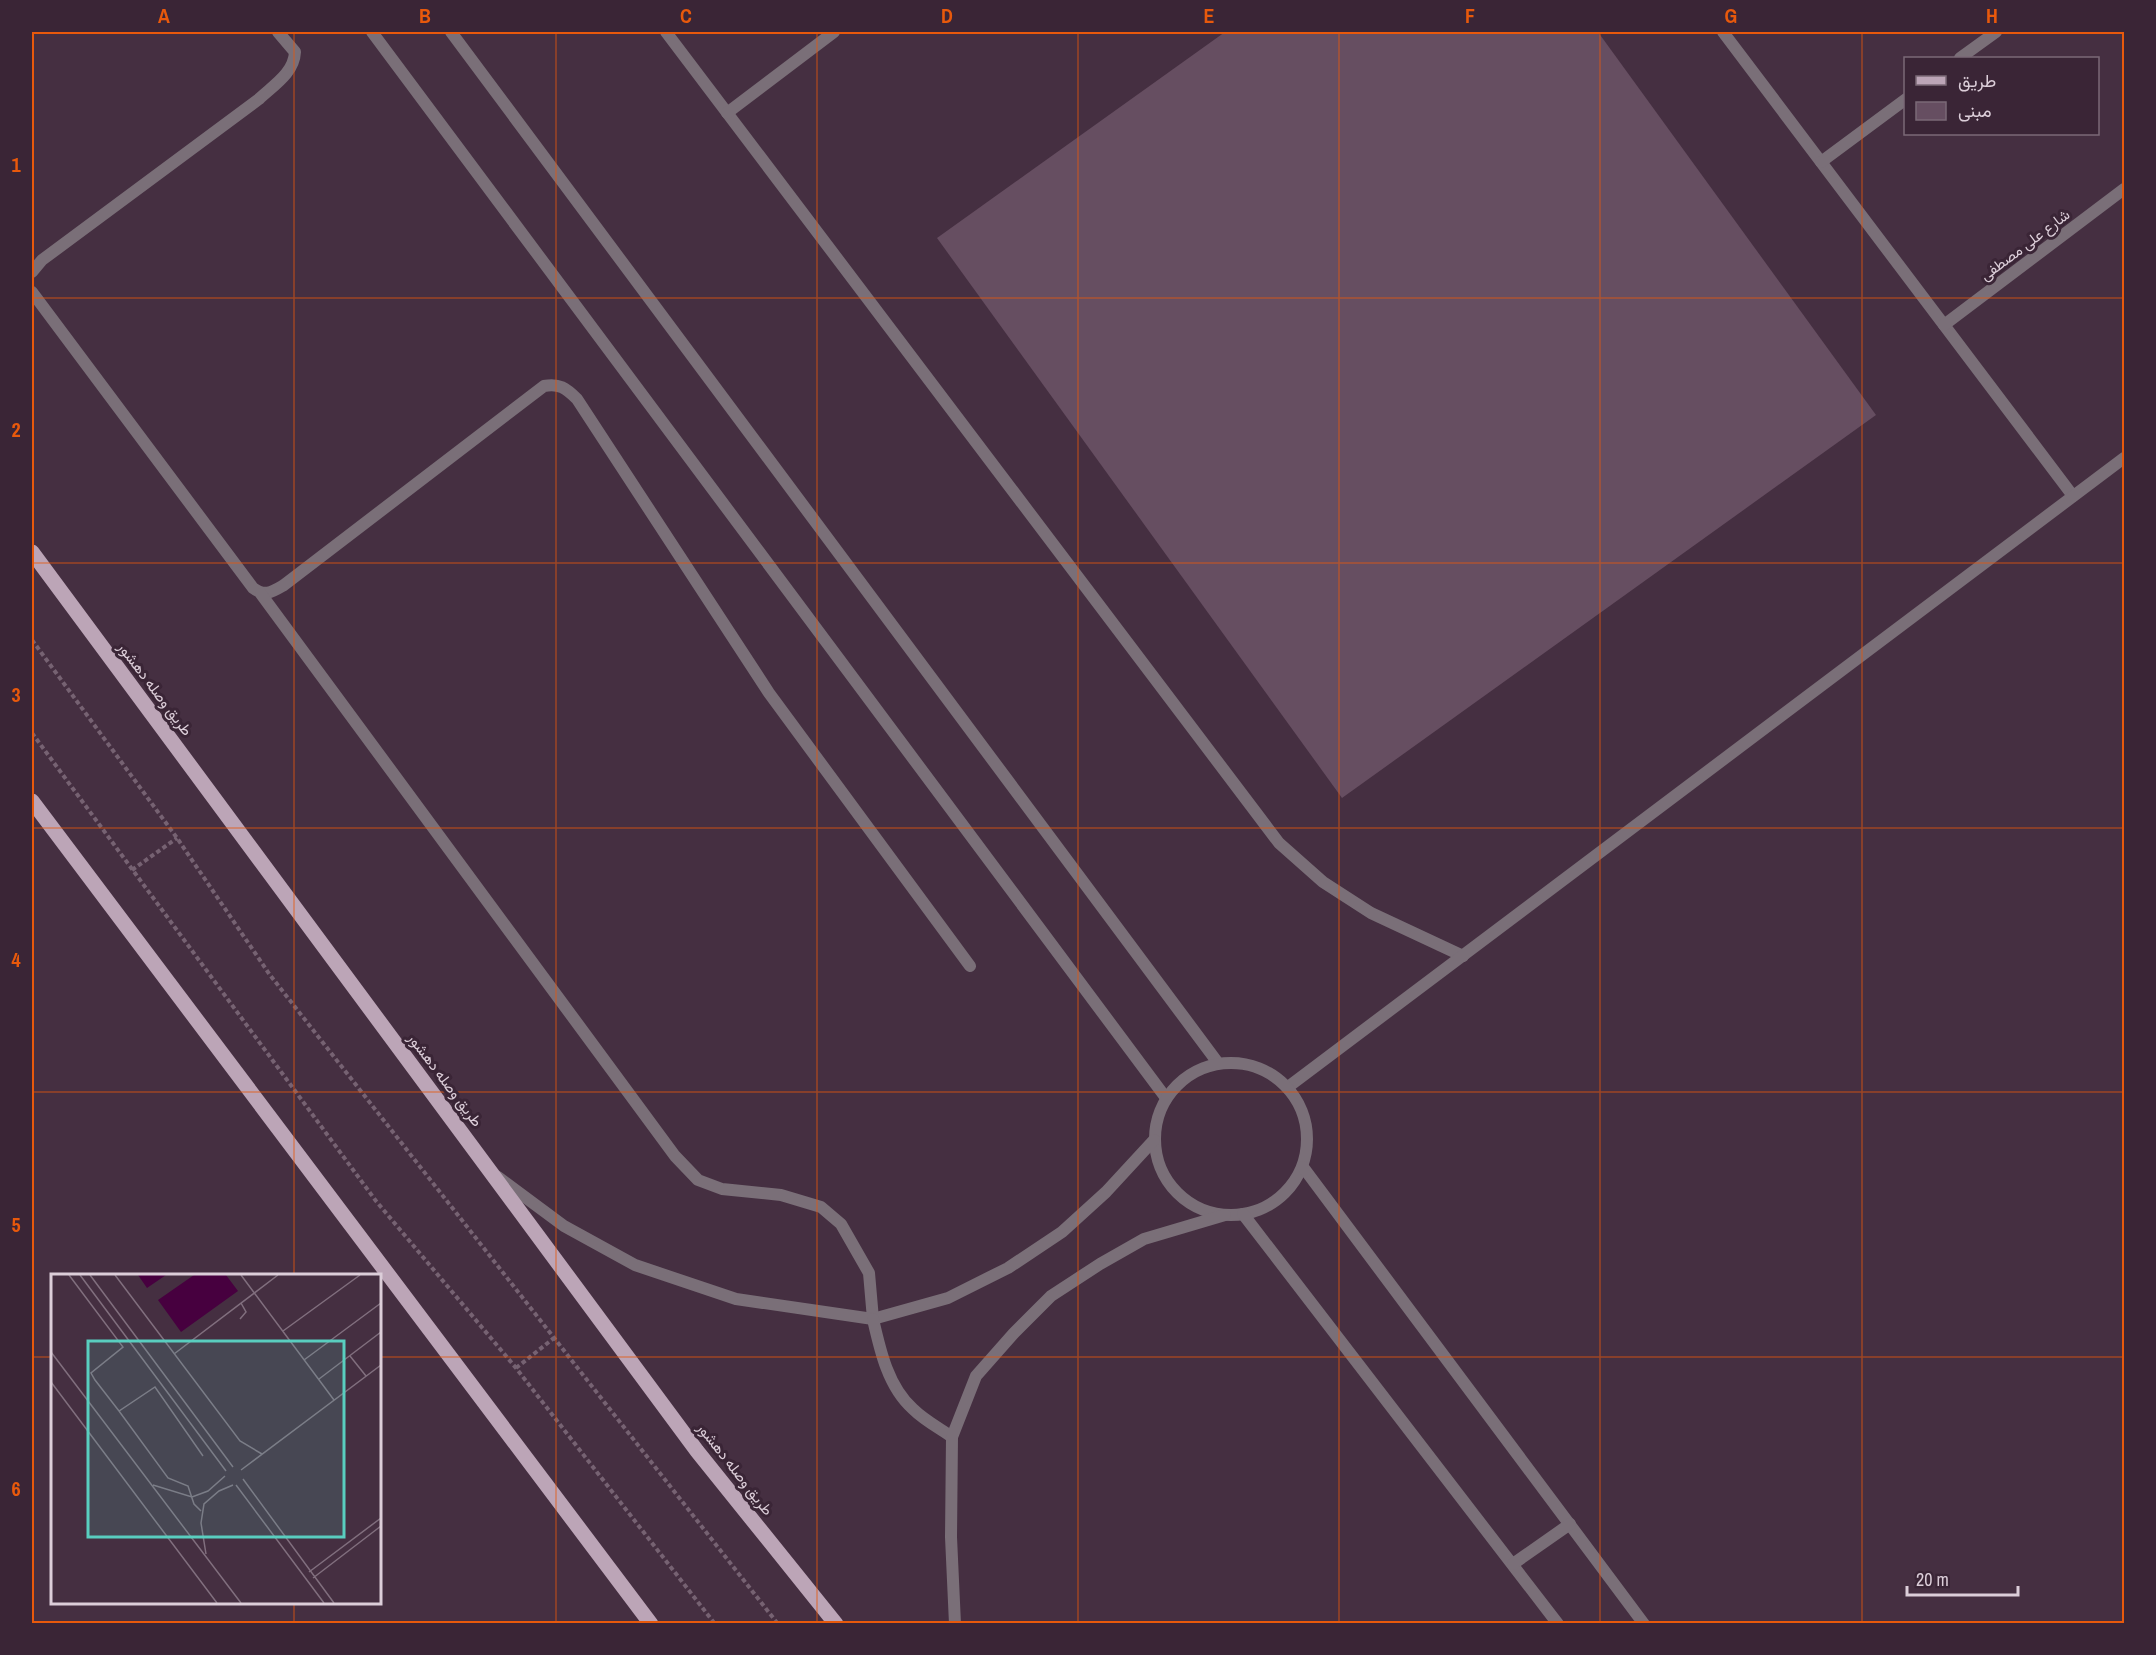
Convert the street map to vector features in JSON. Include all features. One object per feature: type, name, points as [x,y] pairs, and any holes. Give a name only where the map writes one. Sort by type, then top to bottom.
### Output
[{"type":"main road","name":"طريق وصله دهشور","points":[[32,552],[697,1451],[836,1623]]},
{"type":"main road","points":[[32,801],[651,1623]]},
{"type":"street","points":[[32,272],[42,260],[259,99],[286,75],[294,62],[295,52],[278,32]]},
{"type":"street","points":[[372,32],[1166,1098]]},
{"type":"street","points":[[451,32],[1218,1063]]},
{"type":"street","points":[[666,32],[1279,843],[1323,882],[1371,913],[1462,956]]},
{"type":"street","points":[[727,113],[834,32]]},
{"type":"street","points":[[1723,32],[2073,496]]},
{"type":"street","points":[[1961,57],[1996,32]]},
{"type":"street","points":[[1821,162],[1904,100]]},
{"type":"street","name":"شارع على مصطفى","points":[[1944,325],[2124,189]]},
{"type":"street","points":[[32,292],[238,569],[253,588],[261,594],[675,1156],[698,1180],[722,1189],[781,1195],[821,1207],[841,1224],[869,1273],[873,1319],[890,1376],[912,1409],[952,1437]]},
{"type":"street","points":[[261,594],[270,594],[284,585],[544,386],[556,384],[567,389],[577,399],[769,693],[970,966]]},
{"type":"street","points":[[1288,1087],[2124,458]]},
{"type":"street","points":[[955,1623],[951,1538],[952,1437],[976,1376],[1051,1296],[1144,1239],[1224,1215],[1243,1214],[1262,1208],[1279,1199],[1292,1185],[1303,1167],[1307,1146],[1307,1125],[1300,1105],[1288,1087],[1268,1071],[1244,1063],[1218,1063],[1198,1070],[1180,1082],[1166,1098],[1157,1118],[1154,1140],[1158,1162],[1168,1182],[1184,1198],[1203,1209],[1224,1215]]},
{"type":"street","points":[[490,1172],[564,1226],[635,1265],[736,1299],[873,1319],[948,1298],[1008,1268],[1062,1232],[1106,1192],[1154,1140]]},
{"type":"street","points":[[1303,1167],[1644,1623]]},
{"type":"street","points":[[1243,1214],[1558,1623]]},
{"type":"street","points":[[1513,1564],[1570,1524]]},
{"type":"path","points":[[32,640],[177,838],[270,975],[778,1623]]},
{"type":"path","points":[[32,733],[376,1201],[516,1368],[715,1623]]},
{"type":"path","points":[[132,870],[177,838]]},
{"type":"path","points":[[516,1368],[554,1338]]},
{"type":"building","points":[[1225,32],[1598,32],[1876,415],[1342,798],[937,238]]}]
